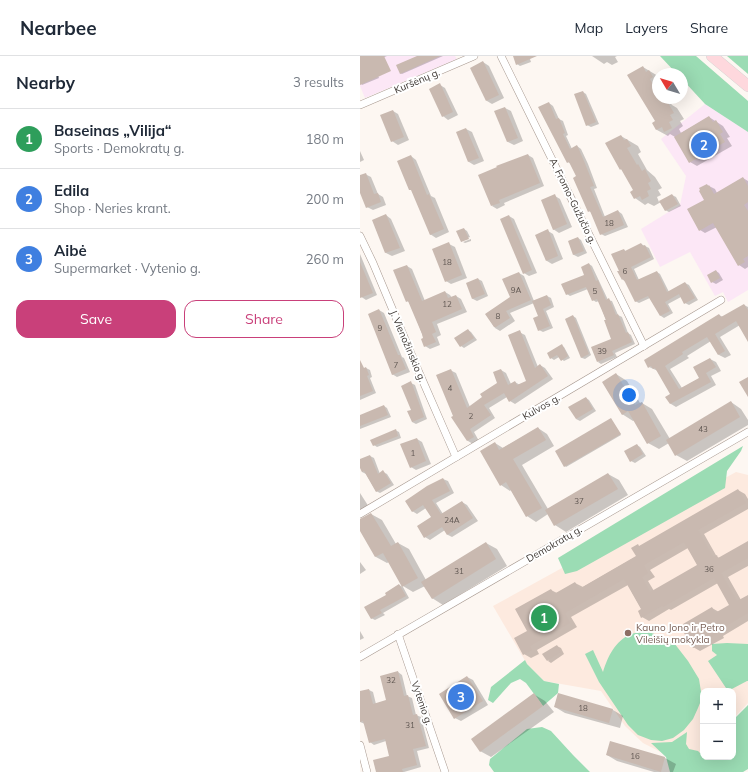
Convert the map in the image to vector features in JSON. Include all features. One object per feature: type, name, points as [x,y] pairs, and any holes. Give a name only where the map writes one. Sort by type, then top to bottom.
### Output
[{"type":"main road","points":[[712,56],[748,86]]},
{"type":"street","name":"Kuršėnų g.","points":[[360,105],[474,56]]},
{"type":"street","name":"A. Fromo-Gužučio g.","points":[[501,56],[644,346]]},
{"type":"street","name":"J. Vienožinskio g.","points":[[360,236],[456,457]]},
{"type":"street","name":"Kulvos g.","points":[[360,514],[721,300]]},
{"type":"street","name":"Demokratų g.","points":[[360,657],[748,432]]},
{"type":"street","name":"Vytenio g.","points":[[398,634],[445,772]]},
{"type":"street","points":[[360,745],[367,772]]},
{"type":"shaded area","points":[[360,56],[455,56],[457,59],[365,98],[360,86]]},
{"type":"shaded area","points":[[705,104],[748,132],[748,290],[728,302],[723,292],[715,296],[690,252],[660,267],[641,229],[680,205],[686,176],[661,139]]},
{"type":"shaded area","name":"Kauno Jono ir Petro Vileišių mokykla","points":[[736,472],[748,475],[748,703],[736,716],[736,688],[700,688],[700,754],[688,766],[643,743],[625,726],[601,691],[544,681],[527,664],[493,606]]},
{"type":"green space","points":[[660,56],[696,56],[748,101],[748,132],[705,104],[688,86],[688,68],[671,68]]},
{"type":"green space","points":[[727,56],[748,56],[748,74]]},
{"type":"green space","points":[[743,446],[727,471],[725,488],[577,571],[565,574],[558,558]]},
{"type":"green space","points":[[648,632],[671,639],[688,661],[699,679],[700,703],[693,719],[684,730],[673,738],[662,741],[651,740],[638,735],[628,725],[599,682],[585,654],[593,650],[603,672],[607,660],[616,645],[625,637],[633,633]]},
{"type":"green space","points":[[712,644],[748,644],[748,681],[734,688],[726,688],[708,661],[717,655],[712,651]]},
{"type":"green space","points":[[525,660],[527,664],[544,681],[559,684],[558,693],[543,706],[526,683],[520,679],[511,683],[493,703],[488,700],[491,687]]},
{"type":"green space","points":[[748,705],[748,769],[743,772],[670,772],[666,757],[651,743],[672,742],[687,732],[686,744],[689,749],[700,753],[700,760],[736,760],[736,717]]},
{"type":"green space","points":[[542,727],[551,731],[590,772],[494,772],[489,765],[490,759],[527,729]]},
{"type":"building","points":[[360,56],[384,56],[391,71],[360,85]]},
{"type":"building","points":[[417,56],[440,56],[400,74],[396,65]]},
{"type":"building","points":[[513,56],[537,56],[516,65]]},
{"type":"building","points":[[483,61],[499,95],[486,101],[470,68]]},
{"type":"building","points":[[643,66],[646,72],[649,70],[652,75],[650,79],[652,83],[652,104],[669,104],[674,113],[670,115],[673,120],[669,122],[672,128],[664,132],[662,127],[656,130],[652,123],[655,121],[627,75]]},
{"type":"building","points":[[440,83],[453,112],[442,117],[429,89]]},
{"type":"building","points":[[583,91],[596,122],[586,126],[574,94]]},
{"type":"building","points":[[549,102],[556,119],[559,118],[565,133],[563,134],[570,149],[577,145],[594,186],[590,187],[603,217],[618,210],[624,225],[600,235],[590,211],[588,212],[573,178],[576,176],[569,162],[567,163],[538,107]]},
{"type":"building","points":[[505,107],[518,138],[507,142],[494,111]]},
{"type":"building","points":[[393,110],[404,137],[391,142],[380,115]]},
{"type":"building","points":[[709,116],[713,122],[716,120],[723,132],[720,134],[725,142],[689,163],[674,137]]},
{"type":"building","points":[[466,128],[479,158],[468,162],[456,132]]},
{"type":"building","points":[[621,135],[624,140],[627,139],[631,146],[627,148],[637,165],[638,164],[642,171],[645,169],[651,181],[648,183],[651,189],[647,191],[649,196],[642,200],[640,196],[634,199],[630,192],[633,190],[605,143]]},
{"type":"building","points":[[528,154],[540,183],[499,200],[500,203],[491,206],[478,175],[497,167],[496,166]]},
{"type":"building","points":[[411,155],[427,195],[429,194],[444,229],[430,235],[397,161]]},
{"type":"building","points":[[366,173],[374,194],[378,193],[381,202],[366,208],[360,193],[360,175]]},
{"type":"building","points":[[743,177],[748,186],[748,202],[744,205],[748,211],[748,256],[743,259],[745,262],[738,266],[713,223],[699,231],[687,209],[704,200],[699,188],[707,184],[714,194]]},
{"type":"building","points":[[555,194],[567,224],[553,230],[541,200]]},
{"type":"building","points":[[672,194],[678,204],[665,211],[659,201]]},
{"type":"building","points":[[386,214],[400,248],[385,253],[372,220]]},
{"type":"building","points":[[509,215],[532,270],[523,274],[500,219]]},
{"type":"building","points":[[464,228],[469,239],[461,242],[456,231]]},
{"type":"building","points":[[548,229],[558,256],[546,261],[535,235]]},
{"type":"building","points":[[578,237],[584,251],[573,255],[568,241]]},
{"type":"building","points":[[449,242],[462,275],[445,282],[432,249]]},
{"type":"building","points":[[641,243],[643,246],[645,245],[651,257],[631,267],[637,280],[657,271],[667,292],[685,282],[695,298],[684,304],[679,294],[665,302],[670,311],[660,316],[648,296],[635,302],[625,282],[623,279],[622,280],[617,271],[619,271],[611,254],[624,249],[625,251]]},
{"type":"building","points":[[360,262],[373,293],[360,298]]},
{"type":"building","points":[[589,263],[606,300],[609,298],[616,315],[618,314],[626,333],[628,332],[632,342],[612,351],[614,355],[597,362],[591,347],[611,339],[604,320],[606,320],[597,299],[592,301],[586,287],[566,295],[561,284],[584,275],[581,267]]},
{"type":"building","points":[[407,265],[422,301],[445,291],[448,298],[456,295],[462,309],[432,322],[436,332],[432,334],[436,342],[424,347],[421,339],[423,338],[422,334],[408,301],[406,302],[393,270]]},
{"type":"building","points":[[716,270],[720,278],[711,283],[707,275]]},
{"type":"building","points":[[519,272],[531,300],[506,311],[510,318],[494,327],[485,314],[510,297],[502,279]]},
{"type":"building","points":[[478,278],[485,294],[472,299],[466,283]]},
{"type":"building","points":[[547,295],[551,305],[543,309],[550,326],[538,331],[533,318],[538,316],[532,301]]},
{"type":"building","points":[[744,304],[748,310],[748,342],[736,321],[715,334],[725,351],[718,355],[707,337],[682,352],[683,354],[665,366],[679,389],[699,378],[693,367],[710,358],[716,367],[706,373],[711,382],[670,404],[665,397],[670,394],[655,368],[653,369],[651,366],[648,368],[644,360],[719,314],[721,317]]},
{"type":"building","points":[[379,309],[398,355],[400,355],[406,369],[392,375],[368,314]]},
{"type":"building","points":[[573,315],[589,354],[581,358],[565,319]]},
{"type":"building","points":[[468,329],[474,338],[460,347],[454,338]]},
{"type":"building","points":[[520,330],[535,368],[540,364],[548,376],[509,402],[504,393],[484,405],[491,415],[470,429],[474,437],[467,441],[451,417],[453,416],[436,375],[451,369],[467,408],[482,397],[480,394],[497,383],[493,372],[501,369],[508,385],[515,381],[517,385],[526,381],[508,335]]},
{"type":"building","points":[[562,344],[568,356],[561,361],[557,355],[550,359],[547,353]]},
{"type":"building","points":[[360,360],[364,368],[366,367],[369,375],[367,376],[373,391],[360,396]]},
{"type":"building","points":[[616,373],[635,405],[642,402],[661,436],[647,444],[628,411],[622,415],[602,382]]},
{"type":"building","points":[[748,377],[748,397],[739,382]]},
{"type":"building","points":[[411,381],[424,417],[412,422],[407,411],[411,410],[401,386]]},
{"type":"building","points":[[586,397],[593,409],[576,419],[568,407]]},
{"type":"building","points":[[731,401],[740,417],[675,456],[666,440]]},
{"type":"building","points":[[384,405],[388,415],[360,426],[360,415]]},
{"type":"building","points":[[611,418],[621,434],[564,467],[555,451]]},
{"type":"building","points":[[538,427],[546,440],[513,459],[542,508],[526,517],[506,482],[500,486],[480,451],[495,442],[499,450]]},
{"type":"building","points":[[396,429],[398,436],[373,446],[370,440]]},
{"type":"building","points":[[417,438],[426,461],[410,468],[400,444]]},
{"type":"building","points":[[637,444],[643,454],[630,462],[624,451]]},
{"type":"building","points":[[370,455],[378,474],[383,470],[391,483],[376,492],[364,471],[362,472],[360,468],[360,459]]},
{"type":"building","points":[[608,473],[618,489],[554,526],[545,510]]},
{"type":"building","points":[[443,478],[450,491],[432,500],[441,514],[462,501],[473,518],[447,535],[442,527],[424,538],[417,526],[431,517],[423,505],[412,512],[405,501],[427,486]]},
{"type":"building","points":[[738,489],[746,503],[698,530],[713,557],[717,555],[718,558],[748,541],[748,558],[721,573],[737,601],[748,595],[748,613],[693,648],[684,633],[687,632],[683,624],[712,607],[715,613],[729,605],[714,578],[641,618],[638,611],[641,609],[624,579],[565,613],[570,623],[530,646],[532,650],[523,655],[514,638],[527,631],[515,609],[551,589],[554,594],[575,582],[579,589],[636,556],[631,548],[638,544],[639,546]],"holes":[[[684,542],[697,565],[650,592],[642,577],[648,573],[644,565]]]},
{"type":"building","points":[[371,513],[391,546],[398,542],[418,578],[402,587],[383,553],[375,557],[360,531],[360,519]]},
{"type":"building","points":[[486,542],[496,559],[432,599],[421,582]]},
{"type":"building","points":[[399,584],[406,596],[380,610],[382,613],[371,619],[364,607],[386,595],[385,593]]},
{"type":"building","points":[[557,645],[561,652],[547,661],[542,654]]},
{"type":"building","points":[[398,671],[404,696],[408,695],[413,715],[417,714],[426,746],[413,749],[417,765],[402,769],[403,772],[376,772],[373,760],[389,756],[385,739],[369,743],[363,721],[360,722],[360,691],[369,689],[373,704],[386,700],[380,676]]},
{"type":"building","points":[[467,676],[483,701],[454,719],[439,694]]},
{"type":"building","points":[[534,693],[543,706],[480,752],[471,739]]},
{"type":"building","points":[[558,693],[613,709],[609,723],[554,707]]},
{"type":"building","points":[[610,741],[665,757],[661,772],[606,755]]},
{"type":"place","name":"Edila","points":[[704,145]]},
{"type":"place","name":"Baseinas „Vilija“","points":[[544,618]]},
{"type":"place","name":"Kauno Jono ir Petro Vileišių mokykla","points":[[628,633]]},
{"type":"place","name":"Aibė","points":[[461,697]]}]
